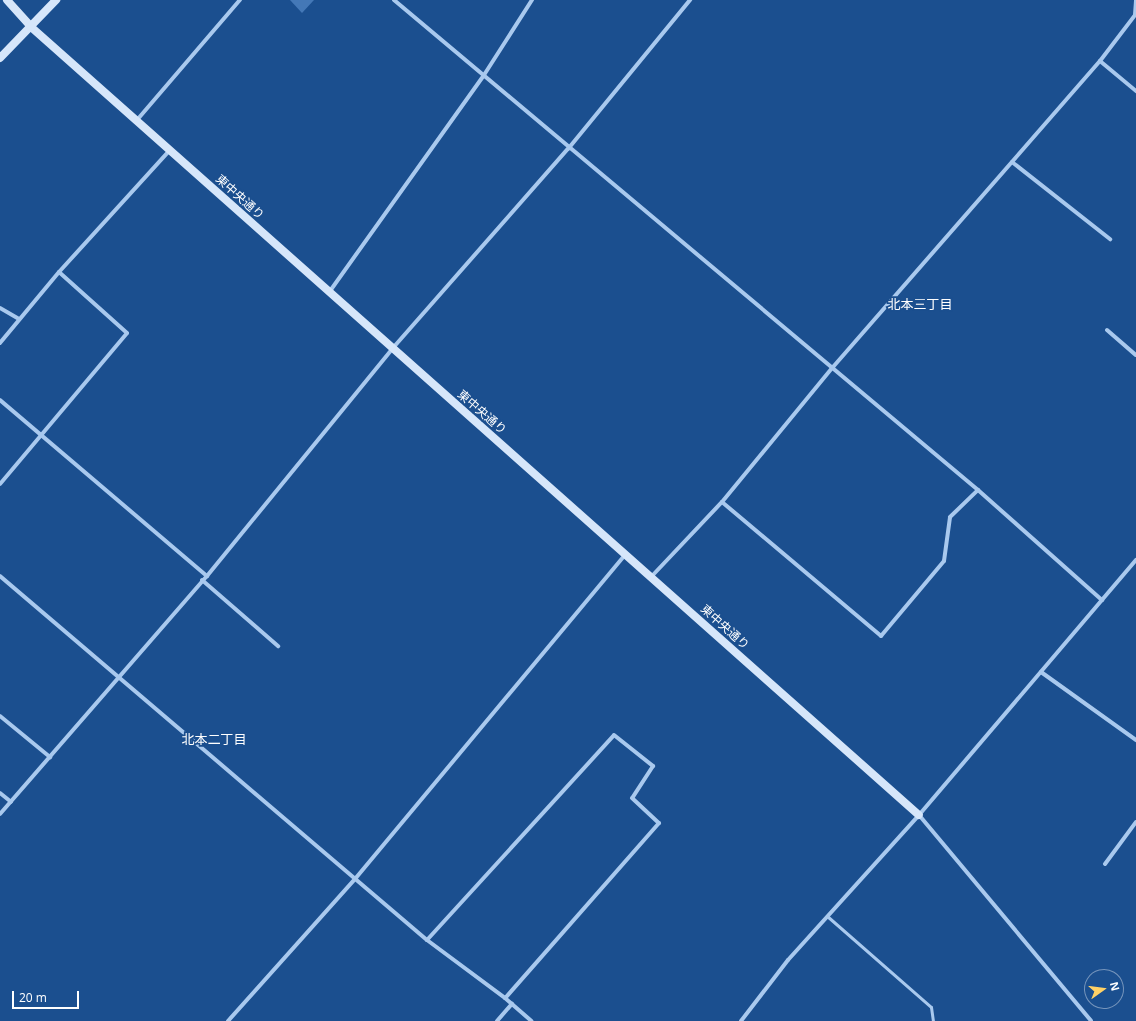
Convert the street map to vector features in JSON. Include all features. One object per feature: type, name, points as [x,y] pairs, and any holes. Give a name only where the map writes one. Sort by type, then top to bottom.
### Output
[{"type":"street","name":"東中央通り","points":[[7,0],[30,27],[137,120],[392,350],[626,554],[919,814]]},
{"type":"street","points":[[0,58],[56,0]]},
{"type":"street","points":[[137,120],[240,0]]},
{"type":"street","points":[[394,0],[484,75],[568,149],[833,367],[978,490],[1102,600]]},
{"type":"street","points":[[329,292],[484,75],[532,0]]},
{"type":"street","points":[[0,814],[120,678],[202,580],[207,576],[392,350],[568,149],[690,0]]},
{"type":"street","points":[[651,577],[722,502],[833,367],[1100,61],[1134,15],[1136,0]]},
{"type":"street","points":[[1100,61],[1136,91]]},
{"type":"street","points":[[0,343],[59,272],[170,150]]},
{"type":"street","points":[[1012,162],[1110,239]]},
{"type":"street","points":[[0,484],[127,333],[59,272]]},
{"type":"street","points":[[0,308],[19,319]]},
{"type":"street","points":[[1107,330],[1136,355]]},
{"type":"street","points":[[0,400],[40,436],[207,576]]},
{"type":"street","points":[[722,502],[881,636],[944,560],[950,517],[978,490]]},
{"type":"street","points":[[228,1021],[355,879],[626,554]]},
{"type":"street","points":[[741,1021],[788,960],[919,814],[1136,560]]},
{"type":"street","points":[[0,576],[427,940],[512,1004],[531,1021]]},
{"type":"street","points":[[202,580],[278,646]]},
{"type":"street","points":[[1041,672],[1136,740]]},
{"type":"street","points":[[0,716],[50,757]]},
{"type":"street","points":[[427,940],[614,735],[653,766],[632,798],[660,823],[504,998]]},
{"type":"street","points":[[0,793],[11,802]]},
{"type":"street","points":[[919,814],[1091,1021]]},
{"type":"street","points":[[1105,864],[1136,822]]},
{"type":"street","points":[[497,1021],[512,1004]]},
{"type":"lane","points":[[827,916],[931,1007],[933,1021]]},
{"type":"building","points":[[290,0],[314,0],[302,13]]},
{"type":"district","name":"北本三丁目","points":[[920,304]]},
{"type":"district","name":"北本二丁目","points":[[214,739]]}]
